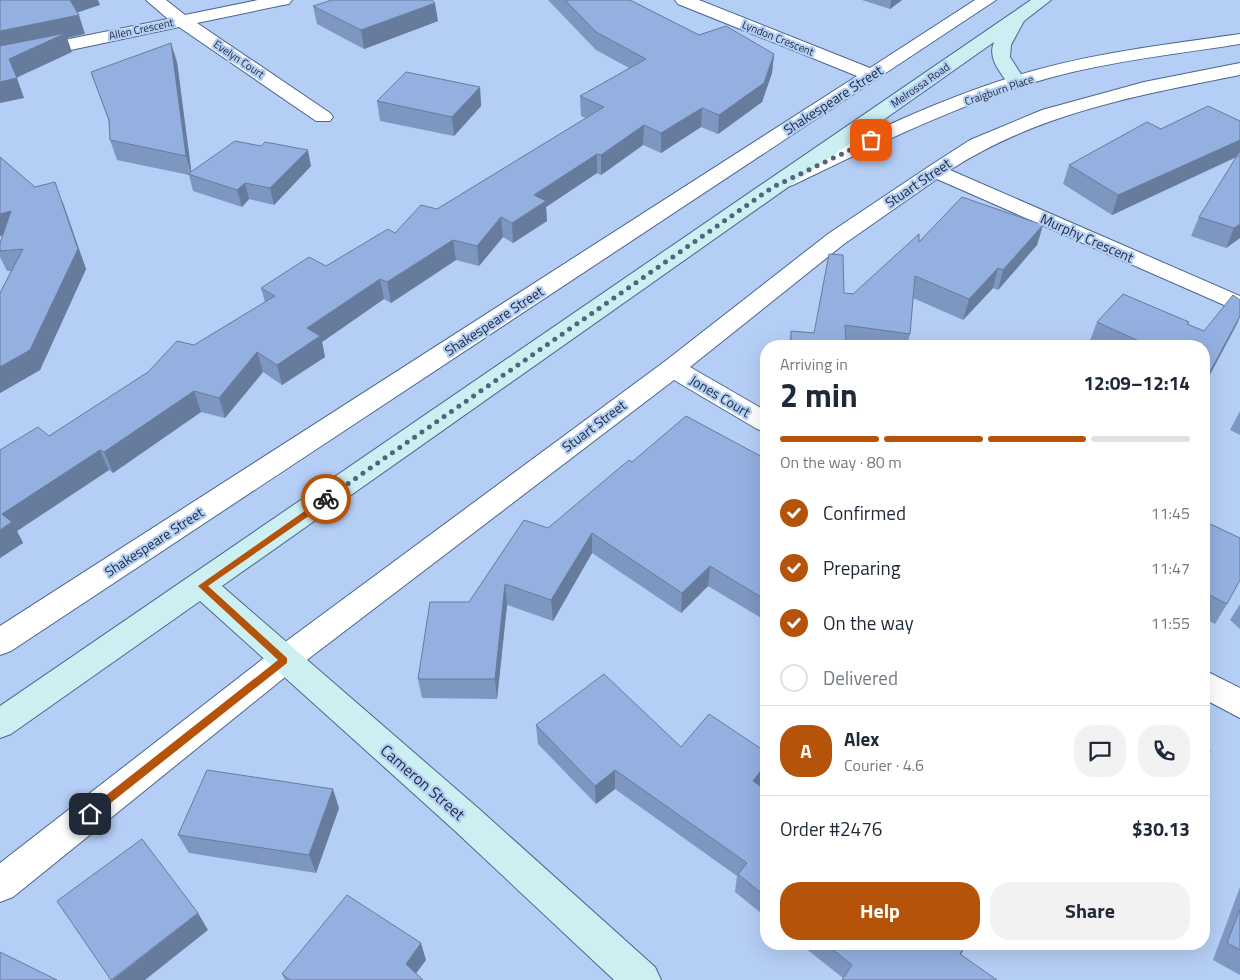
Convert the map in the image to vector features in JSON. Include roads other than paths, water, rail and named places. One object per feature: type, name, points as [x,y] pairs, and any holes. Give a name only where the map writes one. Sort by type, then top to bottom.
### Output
[{"type":"street","name":"Evelyn Court","points":[[155,0],[182,21],[323,117]]},
{"type":"street","name":"Allen Crescent","points":[[0,59],[283,0]]},
{"type":"street","name":"Lyndon Crescent","points":[[684,0],[871,75]]},
{"type":"street","name":"Shakespeare Street","points":[[0,642],[987,0]]},
{"type":"street","name":"Melrossa Road","points":[[773,187],[1042,0]]},
{"type":"street","points":[[1016,18],[1001,42],[1000,52],[1002,63],[1017,82]]},
{"type":"street","name":"Craigburn Place","points":[[773,187],[904,125],[1017,82],[1119,56],[1240,39]]},
{"type":"street","name":"Stuart Street","points":[[0,885],[284,660],[490,503],[673,368],[836,239],[935,171],[977,144],[1049,114],[1144,88],[1240,70]]},
{"type":"street","name":"Murphy Crescent","points":[[935,171],[1240,305]]},
{"type":"street","points":[[0,724],[202,586],[773,187]]},
{"type":"street","name":"Jones Court","points":[[673,368],[760,419]]},
{"type":"street","name":"Cameron Street","points":[[202,586],[466,819],[642,980]]},
{"type":"street","points":[[1210,686],[1240,704]]}]
